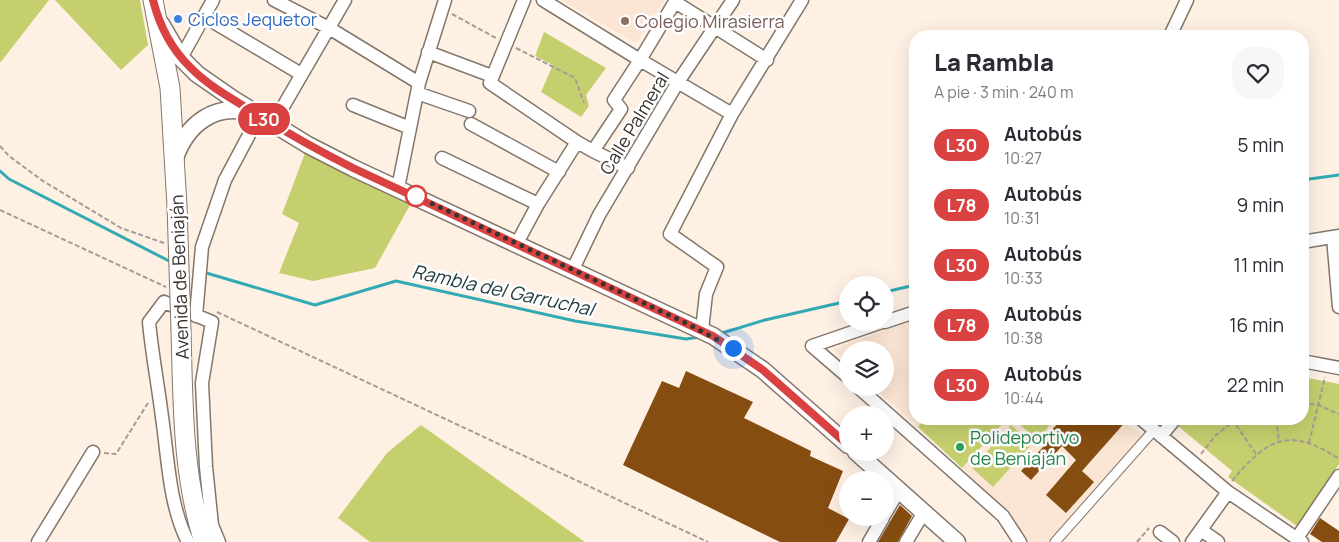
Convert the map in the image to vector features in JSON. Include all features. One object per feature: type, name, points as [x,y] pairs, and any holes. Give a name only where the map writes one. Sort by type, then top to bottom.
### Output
[{"type":"main road","name":"Avenida de Beniaján","points":[[155,6],[173,58],[172,107],[184,420],[188,470],[204,542]]},
{"type":"main road","points":[[173,58],[266,120],[330,157],[702,330],[749,359],[839,437]]},
{"type":"main road","points":[[174,158],[185,135],[199,121],[209,115],[233,110],[266,120]]},
{"type":"main road","points":[[866,461],[957,542]]},
{"type":"street","points":[[173,58],[205,16],[213,0]]},
{"type":"street","points":[[274,0],[329,28],[418,88],[559,172]]},
{"type":"street","points":[[196,316],[202,247],[224,180],[266,120],[302,74],[345,0]]},
{"type":"street","points":[[491,80],[524,0]]},
{"type":"street","points":[[543,0],[732,114]]},
{"type":"street","name":"Calle Palmeral","points":[[573,269],[599,215],[678,82],[733,0]]},
{"type":"street","points":[[702,330],[706,294],[717,267],[670,234],[732,114],[767,60],[802,0]]},
{"type":"street","points":[[1173,30],[1187,0]]},
{"type":"street","points":[[593,152],[621,109],[614,100],[676,1],[767,60]]},
{"type":"street","points":[[398,188],[418,88],[443,3]]},
{"type":"street","points":[[205,16],[302,74]]},
{"type":"street","points":[[428,52],[491,80],[577,142],[593,152],[628,168]]},
{"type":"street","points":[[353,105],[410,128]]},
{"type":"street","points":[[517,243],[538,204],[577,142]]},
{"type":"street","points":[[442,158],[538,204]]},
{"type":"street","points":[[1309,241],[1336,237],[1339,298]]},
{"type":"street","points":[[188,542],[172,492],[161,404],[153,367],[150,322],[164,302],[212,322],[202,383],[206,467],[212,525],[219,542]]},
{"type":"street","points":[[894,319],[909,314]]},
{"type":"street","points":[[839,369],[812,346],[857,331]]},
{"type":"street","points":[[1309,362],[1333,366]]},
{"type":"street","points":[[868,396],[1003,516],[1020,542]]},
{"type":"street","points":[[1148,425],[1227,490],[1300,540],[1339,476]]},
{"type":"street","points":[[1055,542],[1168,425]]},
{"type":"street","points":[[38,542],[93,452]]},
{"type":"street","points":[[894,499],[899,490]]},
{"type":"street","points":[[1192,542],[1227,490]]},
{"type":"street","points":[[906,542],[924,512]]},
{"type":"street","points":[[869,542],[878,526]]},
{"type":"street","points":[[1201,530],[1218,542]]},
{"type":"street","points":[[1160,532],[1173,542]]},
{"type":"path","points":[[443,3],[506,43],[575,78],[584,103]]},
{"type":"path","points":[[0,146],[9,156],[43,181],[121,228],[165,244]]},
{"type":"path","points":[[0,210],[174,291]]},
{"type":"path","points":[[197,302],[708,542]]},
{"type":"path","points":[[1310,443],[1318,405],[1333,366]]},
{"type":"path","points":[[93,452],[116,454],[149,402]]},
{"type":"path","points":[[1309,404],[1318,405],[1339,414]]},
{"type":"path","points":[[1195,464],[1215,436],[1227,425]]},
{"type":"path","points":[[1238,425],[1256,454]]},
{"type":"path","points":[[1277,425],[1279,441]]},
{"type":"path","points":[[1227,490],[1256,454],[1279,441],[1310,443],[1339,459]]},
{"type":"shaded area","name":"Colegio Mirasierra","points":[[561,0],[665,0],[636,43]]},
{"type":"shaded area","points":[[909,322],[909,419],[884,396],[894,396],[894,341],[856,341],[884,331],[894,331],[894,327]]},
{"type":"shaded area","points":[[839,347],[839,355],[833,349]]},
{"type":"shaded area","points":[[1001,425],[1129,425],[1145,437],[1051,542],[1026,542],[1012,516],[962,468]]},
{"type":"green space","points":[[0,0],[49,0],[0,63]]},
{"type":"green space","points":[[55,0],[140,0],[148,45],[121,70]]},
{"type":"green space","points":[[544,32],[606,68],[586,95],[589,106],[581,117],[541,92],[553,65],[535,56]]},
{"type":"green space","points":[[308,145],[415,196],[375,268],[313,281],[279,273],[299,223],[282,214]]},
{"type":"green space","points":[[1309,378],[1339,384],[1339,464],[1297,526],[1228,477],[1232,471],[1178,426],[1309,425]]},
{"type":"green space","points":[[421,425],[585,542],[370,542],[338,518],[387,453]]},
{"type":"green space","name":"Polideportivo de Beniaján","points":[[920,425],[1001,425],[962,468],[918,427]]},
{"type":"green space","points":[[1011,425],[1032,444],[993,487],[972,468]]},
{"type":"green space","points":[[1020,425],[1050,425],[1037,440]]},
{"type":"building","points":[[686,371],[753,402],[744,418],[811,451],[810,456],[843,471],[839,471],[839,481],[828,508],[839,514],[839,526],[845,526],[836,542],[780,542],[623,465],[662,381],[679,388]]},
{"type":"building","points":[[1056,425],[1123,425],[1082,471],[1094,482],[1066,513],[1046,495],[1076,460],[1062,446],[1031,480],[1021,471],[1053,436],[1049,433]]},
{"type":"building","points":[[900,505],[912,516],[898,542],[878,542],[888,526],[894,526],[894,515]]},
{"type":"building","points":[[1320,518],[1339,531],[1339,542],[1322,542],[1310,534]]},
{"type":"waterway","name":"Rambla del Garruchal","points":[[0,171],[9,179],[173,263]]},
{"type":"waterway","name":"Rambla del Garruchal","points":[[1309,179],[1339,175]]},
{"type":"waterway","name":"Rambla del Garruchal","points":[[203,272],[315,305],[396,281],[575,321],[686,339],[700,337]]},
{"type":"waterway","name":"Rambla del Garruchal","points":[[894,290],[909,286]]},
{"type":"waterway","name":"Rambla del Garruchal","points":[[719,334],[765,320],[839,303]]},
{"type":"bus line","name":"L30","points":[[153,0],[163,28],[174,48],[190,68],[206,81],[259,116],[330,157],[713,336],[763,370],[839,437]]},
{"type":"place","name":"Ciclos Jequetor","points":[[178,19]]},
{"type":"place","name":"Colegio Mirasierra","points":[[625,21]]},
{"type":"place","name":"Polideportivo de Beniaján","points":[[960,447]]},
{"type":"route","points":[[416,196],[686,323],[733,348]]}]
